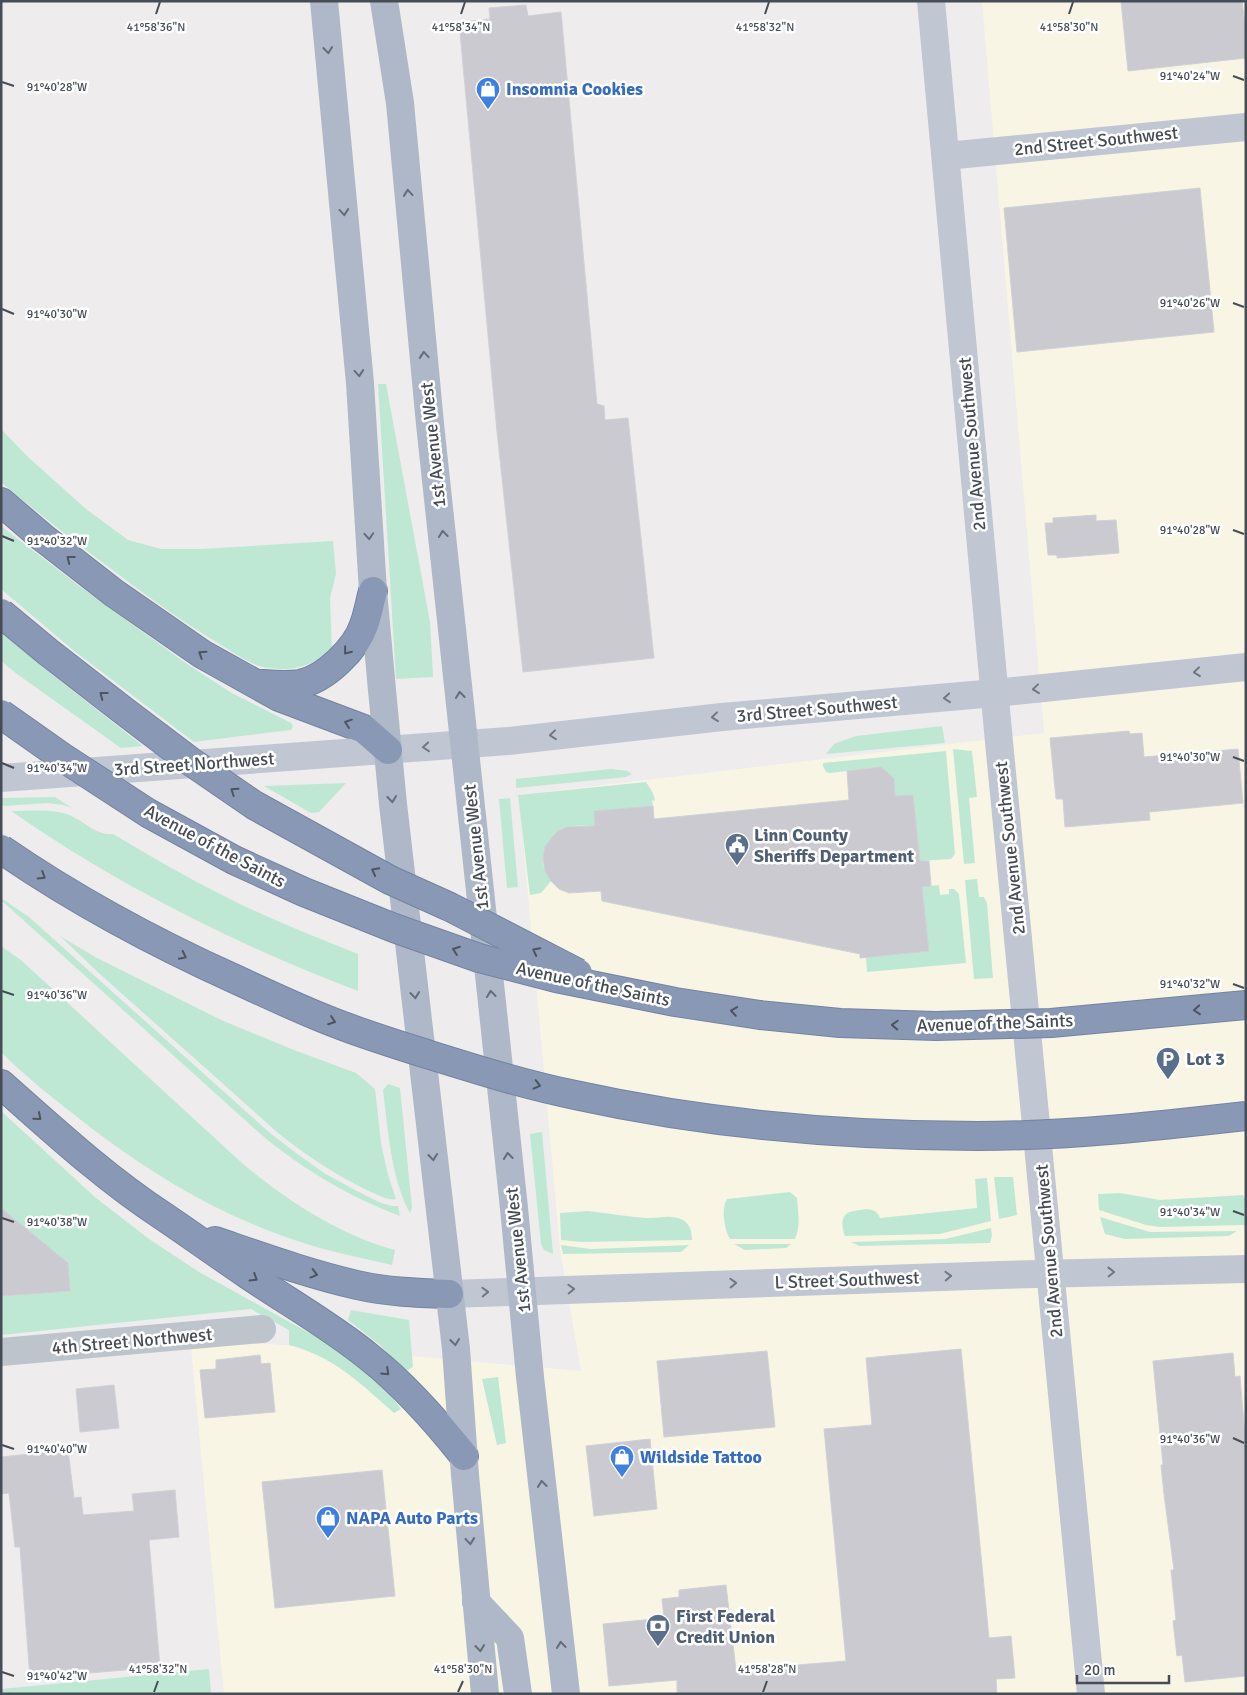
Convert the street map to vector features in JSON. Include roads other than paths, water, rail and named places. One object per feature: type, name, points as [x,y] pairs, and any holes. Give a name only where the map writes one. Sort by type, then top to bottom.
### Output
[{"type":"highway","points":[[1,502],[42,537],[114,593],[202,654],[279,697],[364,729],[388,750]]},
{"type":"highway","points":[[250,682],[283,686],[302,683],[325,672],[347,653],[364,627],[373,591]]},
{"type":"highway","points":[[1,613],[124,711],[190,761],[254,805],[390,880],[450,906],[611,989]]},
{"type":"highway","name":"Avenue of the Saints","points":[[1,714],[62,757],[148,813],[234,860],[304,892],[394,928],[479,958],[556,978],[675,1002],[760,1015],[840,1023],[936,1026],[1050,1023],[1246,1005]]},
{"type":"highway","points":[[1,848],[67,892],[119,922],[180,954],[328,1020],[487,1073],[573,1095],[654,1111],[743,1124],[908,1135],[1056,1134],[1144,1128],[1246,1116]]},
{"type":"highway","points":[[1,1084],[54,1131],[162,1216],[344,1337],[364,1353],[391,1376],[442,1429],[464,1456]]},
{"type":"highway","points":[[185,1230],[304,1271],[358,1285],[396,1291],[448,1294]]},
{"type":"main road","points":[[324,1],[360,383],[373,591],[388,750],[448,1294],[456,1349],[485,1694]]},
{"type":"main road","name":"1st Avenue West","points":[[384,1],[400,103],[430,424],[530,1377],[566,1694]]},
{"type":"main road","name":"2nd Avenue Southwest","points":[[931,1],[995,693],[1092,1694]]},
{"type":"main road","name":"2nd Street Southwest","points":[[946,156],[1246,127]]},
{"type":"main road","name":"3rd Street Southwest","points":[[388,750],[464,744],[722,717],[995,693],[1246,667]]},
{"type":"main road","name":"3rd Street Northwest","points":[[1,778],[388,750]]},
{"type":"main road","name":"L Street Southwest","points":[[448,1294],[1051,1273],[1246,1270]]},
{"type":"main road","points":[[476,1602],[510,1638],[518,1694]]},
{"type":"street","name":"4th Street Northwest","points":[[1,1352],[262,1329]]},
{"type":"place","name":"Insomnia Cookies","points":[[488,110]]},
{"type":"place","name":"Linn County Sheriffs Department","points":[[737,866]]},
{"type":"place","name":"Lot 3","points":[[1168,1080]]},
{"type":"place","name":"Wildside Tattoo","points":[[622,1478]]},
{"type":"place","name":"NAPA Auto Parts","points":[[328,1539]]},
{"type":"place","name":"First Federal Credit Union","points":[[658,1647]]}]
